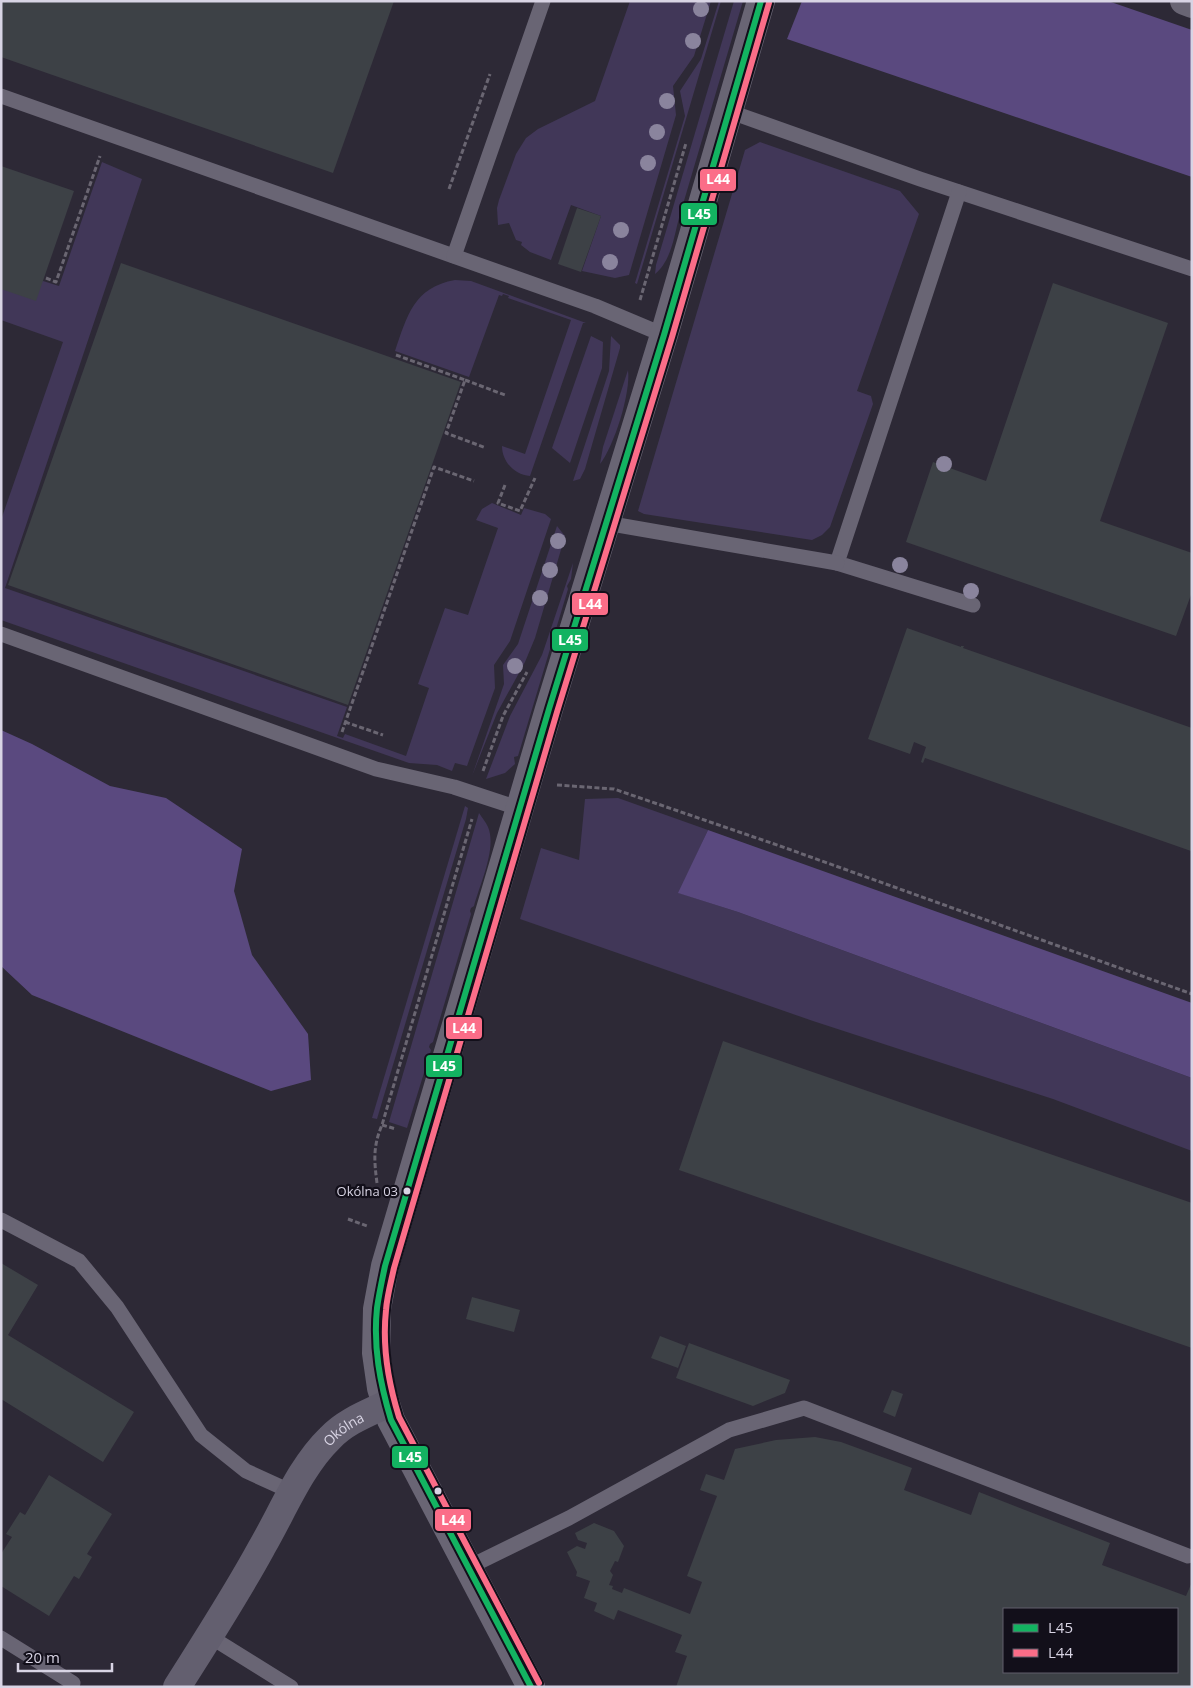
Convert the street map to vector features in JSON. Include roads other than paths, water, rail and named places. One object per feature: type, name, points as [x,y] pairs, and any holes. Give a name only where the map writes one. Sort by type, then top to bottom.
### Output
[{"type":"street","points":[[531,1687],[385,1405],[375,1345],[376,1314],[381,1282],[425,1127],[664,335],[761,1]]},
{"type":"street","points":[[1184,1],[1192,4]]},
{"type":"street","name":"Okólna","points":[[177,1687],[252,1566],[306,1468],[332,1436],[350,1422],[385,1405]]},
{"type":"lane","points":[[454,256],[544,1]]},
{"type":"lane","points":[[1,96],[595,306],[664,335]]},
{"type":"lane","points":[[728,110],[959,192],[1192,269]]},
{"type":"lane","points":[[837,562],[959,192]]},
{"type":"lane","points":[[606,523],[837,562],[973,605]]},
{"type":"lane","points":[[1,634],[376,769],[454,787],[521,809]]},
{"type":"lane","points":[[1,1220],[79,1261],[117,1306],[202,1435],[246,1471],[292,1492]]},
{"type":"lane","points":[[469,1567],[568,1518],[729,1430],[804,1408],[1188,1556]]},
{"type":"lane","points":[[209,1636],[290,1687]]},
{"type":"lane","points":[[1,1638],[73,1684]]},
{"type":"place","name":"Okólna 03","points":[[407,1191]]}]
